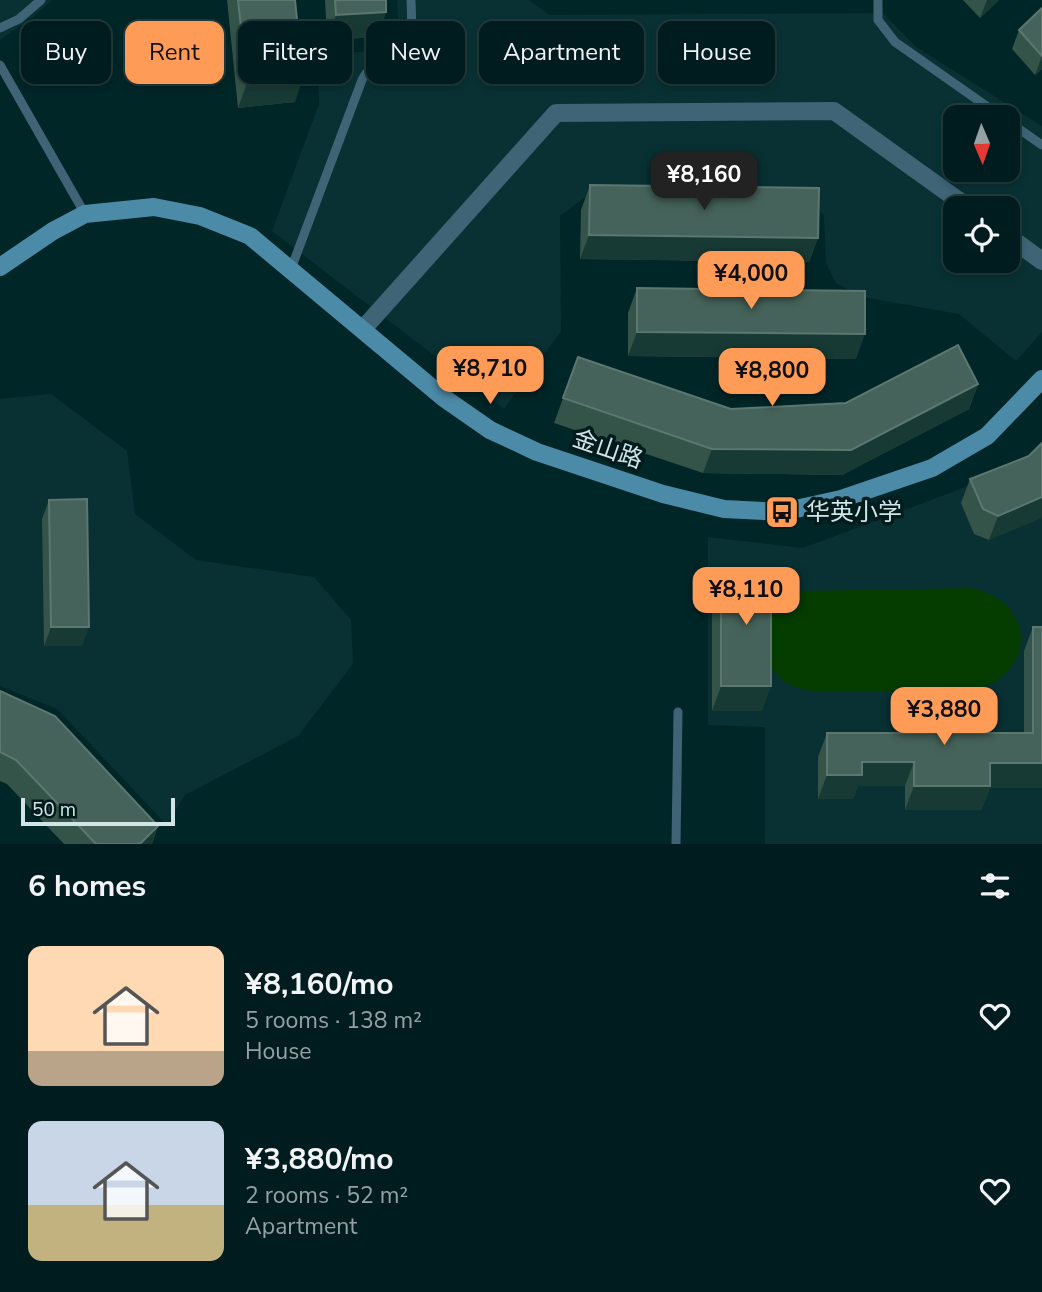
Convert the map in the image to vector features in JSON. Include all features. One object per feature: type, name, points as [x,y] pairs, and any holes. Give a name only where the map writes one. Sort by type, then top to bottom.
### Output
[{"type":"street","points":[[363,330],[556,113],[834,111],[952,196]]},
{"type":"street","name":"金山路","points":[[0,267],[53,231],[85,214],[154,207],[200,216],[250,236],[444,398],[490,429],[550,456],[663,494],[724,509],[782,512],[841,499],[932,468],[987,436],[1042,379]]},
{"type":"street","points":[[1020,245],[1042,261]]},
{"type":"lane","points":[[0,27],[19,19],[41,0]]},
{"type":"lane","points":[[291,269],[362,80],[367,71],[404,50],[408,42],[412,31],[411,0]]},
{"type":"lane","points":[[878,0],[878,20],[895,41],[985,105]]},
{"type":"lane","points":[[0,65],[85,214]]},
{"type":"lane","points":[[1020,129],[1042,145]]},
{"type":"lane","points":[[676,844],[678,712]]},
{"type":"shaded area","points":[[0,0],[52,0],[28,21],[21,21],[21,26],[0,40]]},
{"type":"shaded area","points":[[397,0],[529,0],[549,15],[883,13],[916,47],[1009,105],[943,105],[943,182],[1020,182],[1020,112],[1042,126],[1042,332],[1016,361],[959,314],[862,297],[836,283],[826,263],[824,216],[807,196],[584,198],[560,216],[561,331],[504,409],[272,231],[319,104],[319,84],[352,84],[352,53],[366,51],[366,84],[465,84],[465,21],[398,21]]},
{"type":"shaded area","points":[[51,394],[127,451],[135,514],[196,560],[314,577],[351,620],[353,664],[298,736],[185,795],[167,825],[57,709],[0,686],[0,399]]},
{"type":"shaded area","points":[[1042,441],[1042,844],[765,844],[765,727],[708,725],[708,537],[803,548],[1011,470]]},
{"type":"green space","points":[[971,588],[993,596],[1008,607],[1018,622],[1021,638],[1018,655],[1009,670],[994,683],[972,691],[818,692],[787,683],[774,671],[770,663],[766,631],[770,616],[784,600],[800,591]]},
{"type":"building","points":[[238,0],[295,0],[297,21],[240,21]]},
{"type":"building","points":[[335,0],[386,0],[386,12],[336,15]]},
{"type":"building","points":[[1042,8],[1042,56],[1019,30]]},
{"type":"building","points":[[590,185],[819,188],[818,238],[589,235]]},
{"type":"building","points":[[637,288],[865,291],[865,334],[637,332]]},
{"type":"building","points":[[958,345],[978,384],[851,450],[712,449],[563,398],[578,357],[731,409],[846,403]]},
{"type":"building","points":[[1042,443],[1042,497],[998,516],[983,509],[970,479],[1029,456]]},
{"type":"building","points":[[87,499],[89,627],[51,627],[49,500]]},
{"type":"building","points":[[721,568],[771,568],[771,686],[721,686]]},
{"type":"building","points":[[1033,627],[1042,627],[1042,763],[990,763],[990,786],[914,786],[914,762],[862,762],[862,775],[827,775],[827,733],[1033,733]]},
{"type":"building","points":[[0,691],[55,716],[158,826],[140,844],[96,844],[16,760],[0,752]]},
{"type":"place","name":"华英小学","points":[[782,512]]}]
